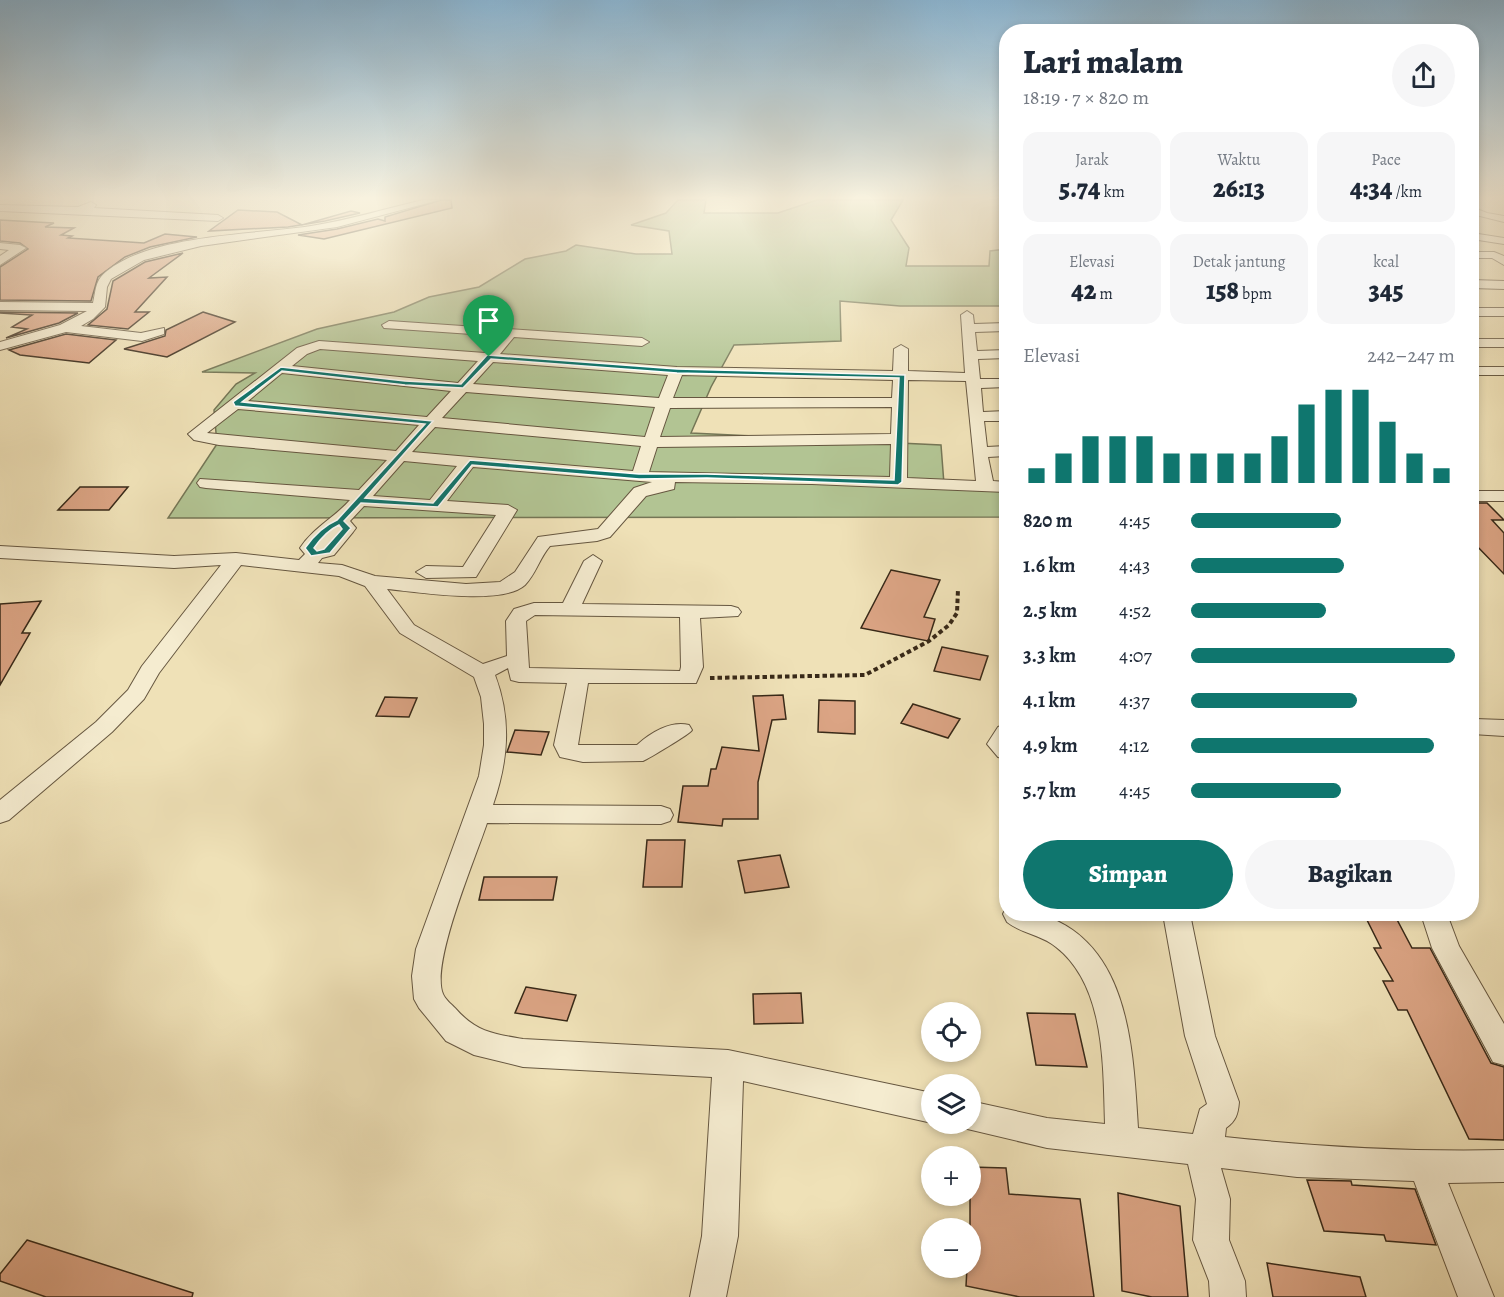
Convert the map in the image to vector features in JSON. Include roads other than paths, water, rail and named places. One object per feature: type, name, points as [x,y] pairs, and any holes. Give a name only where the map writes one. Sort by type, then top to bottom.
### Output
[{"type":"street","points":[[0,346],[63,328],[82,320],[98,307],[102,283],[106,278],[135,261]]},
{"type":"street","points":[[1479,280],[1504,280]]},
{"type":"street","points":[[1479,284],[1504,285]]},
{"type":"street","points":[[0,306],[98,307]]},
{"type":"street","points":[[1479,312],[1504,312]]},
{"type":"street","points":[[986,486],[979,452],[967,321],[999,326]]},
{"type":"street","points":[[389,325],[642,342]]},
{"type":"street","points":[[63,328],[142,337],[159,332]]},
{"type":"street","points":[[310,559],[327,551],[347,528],[340,522],[511,333]]},
{"type":"street","points":[[1479,343],[1504,343]]},
{"type":"street","points":[[999,382],[902,376],[677,371],[319,345],[302,351],[198,431],[198,436],[219,440],[639,477],[707,476],[999,487]]},
{"type":"street","points":[[898,482],[901,349]]},
{"type":"street","points":[[970,355],[999,354]]},
{"type":"street","points":[[281,369],[405,383],[664,403],[900,402]]},
{"type":"street","points":[[639,477],[677,371]]},
{"type":"street","points":[[1479,371],[1504,371]]},
{"type":"street","points":[[235,404],[650,442],[898,439]]},
{"type":"street","points":[[976,417],[999,416]]},
{"type":"street","points":[[979,452],[999,451]]},
{"type":"street","points":[[435,505],[470,462]]},
{"type":"street","points":[[206,483],[508,510],[469,573],[382,576]]},
{"type":"street","points":[[0,552],[174,562],[310,559],[342,571],[472,589],[512,586],[545,541],[604,533],[632,499],[647,488],[657,486],[999,495]]},
{"type":"street","points":[[1479,496],[1504,496]]},
{"type":"street","points":[[0,814],[104,727],[136,694],[150,672],[236,559]]},
{"type":"street","points":[[570,609],[593,561]]},
{"type":"street","points":[[382,576],[407,629],[483,673],[492,697],[496,745],[491,776],[430,949],[426,976],[429,999],[457,1032],[486,1046],[523,1053],[729,1064],[921,1106]]},
{"type":"street","points":[[690,613],[692,667],[688,678],[519,675],[516,621],[521,613],[534,609],[731,612]]},
{"type":"street","points":[[483,673],[498,664],[517,660]]},
{"type":"street","points":[[579,675],[566,745],[568,751],[584,754],[643,753],[656,741],[681,730]]},
{"type":"street","points":[[1479,727],[1504,728]]},
{"type":"street","points":[[479,814],[661,815]]},
{"type":"street","points":[[1031,921],[1069,940],[1095,973],[1113,1025],[1122,1141]]},
{"type":"street","points":[[1178,921],[1200,1036],[1222,1102],[1222,1112],[1211,1120],[1204,1166],[1213,1199],[1211,1240],[1227,1281],[1228,1297]]},
{"type":"street","points":[[1436,921],[1446,948],[1504,1052]]},
{"type":"street","points":[[708,1297],[720,1236],[729,1064]]},
{"type":"street","points":[[981,1118],[1047,1132],[1297,1161],[1504,1166]]},
{"type":"street","points":[[1424,1165],[1476,1297]]}]
